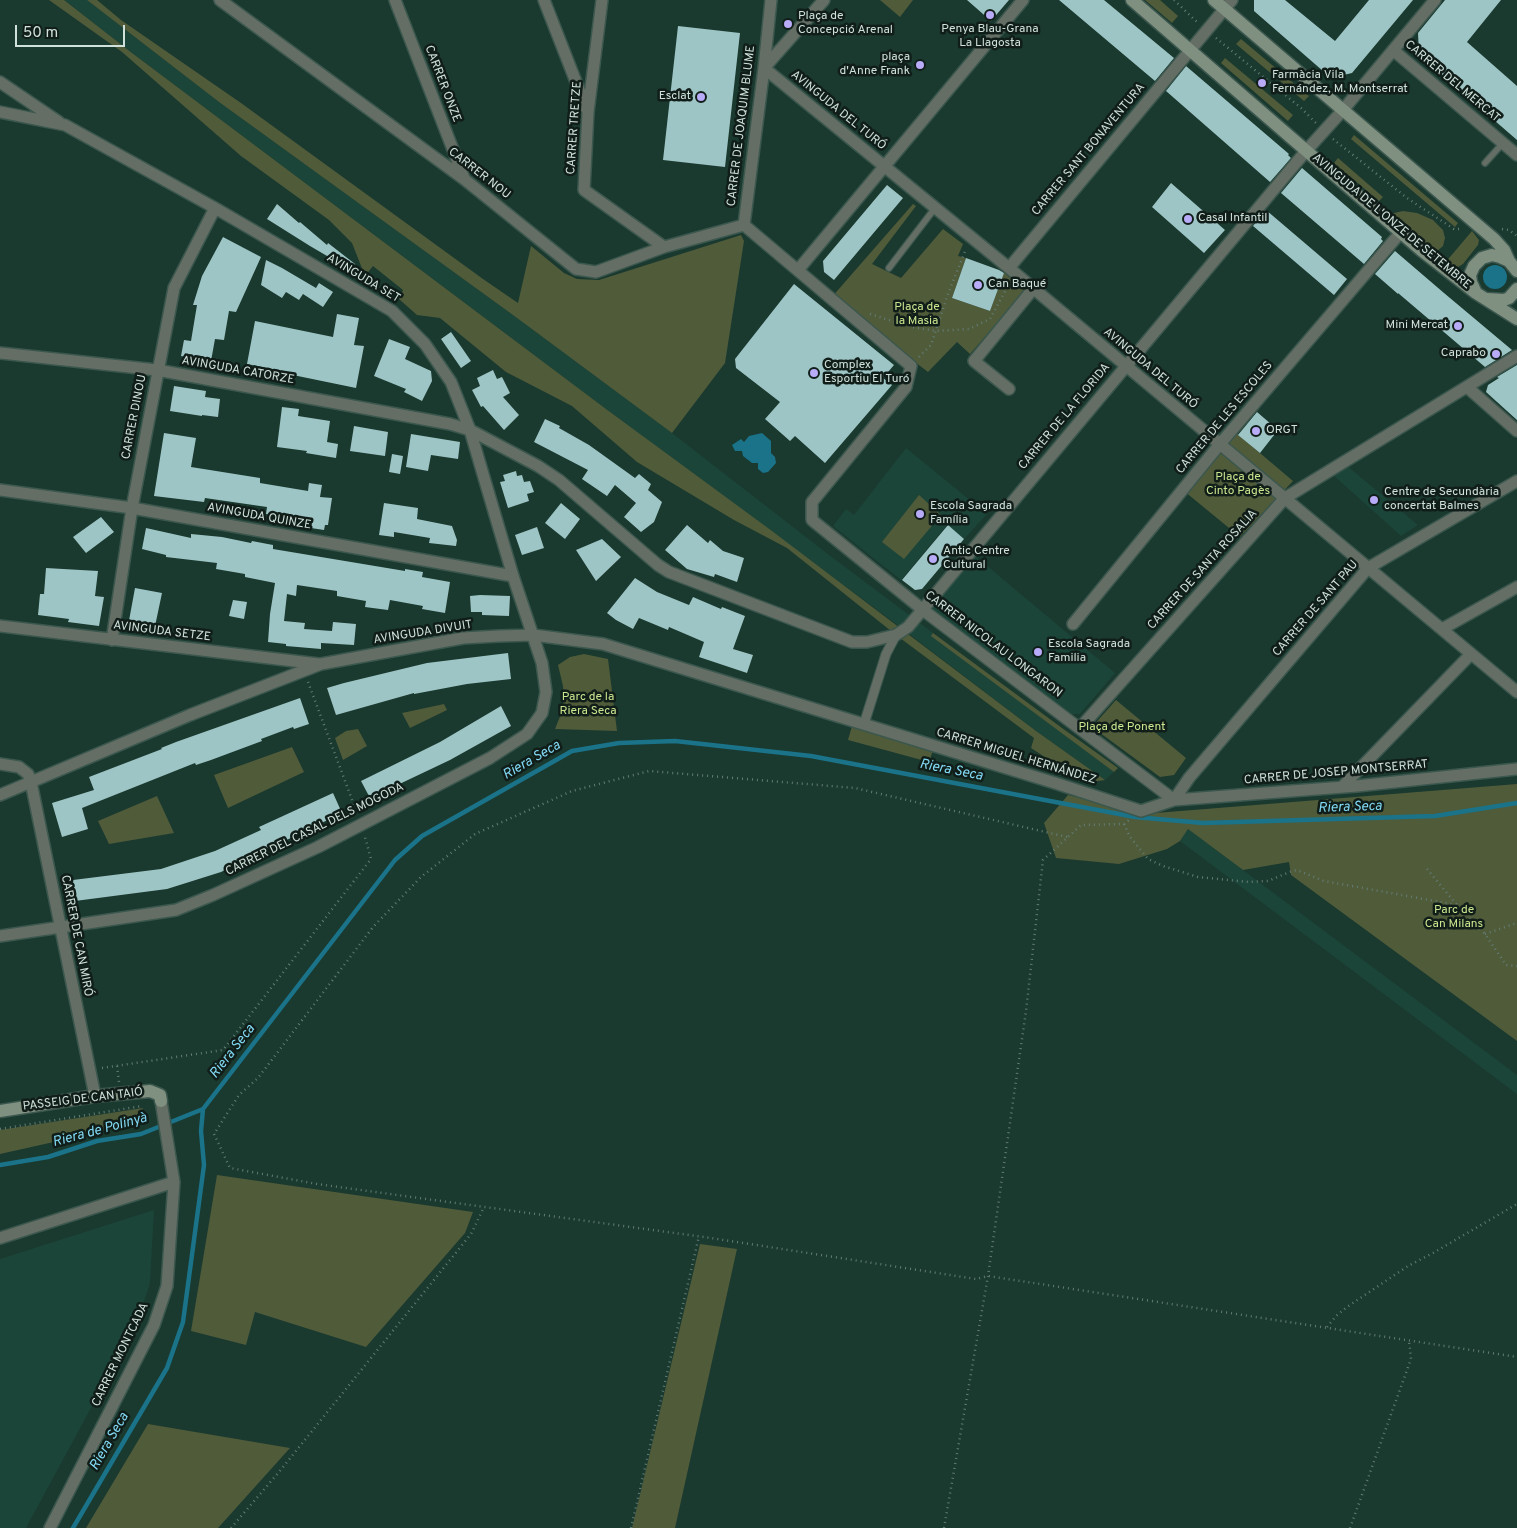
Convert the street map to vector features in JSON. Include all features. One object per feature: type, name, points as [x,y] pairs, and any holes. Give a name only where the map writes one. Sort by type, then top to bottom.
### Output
[{"type":"main road","name":"AVINGUDA DE L'ONZE DE SETEMBRE","points":[[1132,0],[1421,250],[1481,296],[1517,320]]},
{"type":"main road","points":[[1214,0],[1228,5],[1343,110],[1472,220],[1504,250],[1513,266]]},
{"type":"main road","points":[[1513,266],[1492,255],[1482,258],[1474,266],[1470,275],[1471,282],[1481,296],[1504,300],[1516,293]]},
{"type":"main road","name":"PASSEIG DE CAN TAIÓ","points":[[0,1111],[95,1096],[150,1091],[160,1095],[161,1101]]},
{"type":"street","name":"CARRER NOU","points":[[220,0],[464,179],[576,269],[596,272],[664,247],[744,225]]},
{"type":"street","name":"CARRER ONZE","points":[[395,0],[464,179]]},
{"type":"street","points":[[544,0],[588,112]]},
{"type":"street","name":"CARRER TRETZE","points":[[602,0],[588,112],[584,190],[664,247]]},
{"type":"street","name":"CARRER DE JOAQUIM BLUME","points":[[770,0],[764,68],[744,225],[912,366],[906,387],[812,502]]},
{"type":"street","points":[[764,68],[824,0]]},
{"type":"street","points":[[798,270],[1023,0]]},
{"type":"street","name":"AVINGUDA DE L'ONZE DE SETEMBRE","points":[[1306,151],[1343,110],[1435,0]]},
{"type":"street","points":[[1190,49],[1228,5]]},
{"type":"street","name":"CARRER SANT BONAVENTURA","points":[[1012,271],[1190,49]]},
{"type":"street","name":"CARRER DEL MERCAT","points":[[1393,50],[1517,155]]},
{"type":"street","name":"AVINGUDA DEL TURÓ","points":[[764,68],[1012,271],[1517,691]]},
{"type":"street","points":[[0,82],[64,125]]},
{"type":"street","name":"AVINGUDA SET","points":[[0,112],[64,125],[215,208],[392,311],[425,344],[451,382],[470,430],[513,576],[533,635]]},
{"type":"street","name":"CARRER DE LA FLORIDA","points":[[896,635],[908,627],[923,610],[1306,151]]},
{"type":"street","name":"CARRER DINOU","points":[[112,640],[132,508],[174,288],[215,208]]},
{"type":"street","name":"CARRER DE LES ESCOLES","points":[[1073,624],[1220,444],[1401,232]]},
{"type":"street","points":[[1009,388],[974,361],[1033,290]]},
{"type":"street","name":"AVINGUDA CATORZE","points":[[0,353],[157,370],[450,424],[470,430],[538,466],[559,480],[658,565],[669,572],[852,642],[867,642],[896,635]]},
{"type":"street","name":"CARRER DE SANTA ROSALIA","points":[[1080,728],[1284,498],[1517,356]]},
{"type":"street","points":[[1467,387],[1517,431]]},
{"type":"street","name":"CARRER DE SANT PAU","points":[[1174,800],[1189,778],[1368,568],[1517,480]]},
{"type":"street","name":"AVINGUDA QUINZE","points":[[0,490],[132,508],[513,576]]},
{"type":"street","name":"CARRER NICOLAU LONGARON","points":[[812,502],[812,520],[923,610],[1174,800]]},
{"type":"street","points":[[1442,629],[1517,587]]},
{"type":"street","name":"AVINGUDA SETZE","points":[[0,626],[321,664]]},
{"type":"street","name":"AVINGUDA DIVUIT","points":[[0,795],[321,664],[463,638],[533,635],[603,644],[864,724]]},
{"type":"street","name":"CARRER DEL CASAL DELS MOGODA","points":[[0,936],[176,910],[309,851],[490,758],[527,734],[542,712],[546,692],[542,663],[533,635]]},
{"type":"street","points":[[864,724],[886,654],[896,635]]},
{"type":"street","points":[[1342,787],[1471,654]]},
{"type":"street","name":"CARRER MIGUEL HERNÁNDEZ","points":[[864,724],[1140,811]]},
{"type":"street","points":[[0,764],[19,767],[28,774],[31,782]]},
{"type":"street","name":"CARRER DE JOSEP MONTSERRAT","points":[[1140,811],[1174,800],[1342,787],[1517,769]]},
{"type":"street","name":"CARRER DE CAN MIRÓ","points":[[31,782],[95,1096]]},
{"type":"street","name":"CARRER MONTCADA","points":[[50,1528],[154,1325],[167,1286],[174,1182],[161,1101]]},
{"type":"street","points":[[0,1238],[174,1182]]},
{"type":"lane","points":[[1485,163],[1503,143]]},
{"type":"lane","points":[[889,268],[935,208]]},
{"type":"path","points":[[1174,0],[1301,108],[1323,130],[1407,198],[1454,229],[1466,229],[1472,220]]},
{"type":"path","points":[[1498,228],[1509,230],[1517,236]]},
{"type":"path","points":[[914,363],[931,345],[948,294],[971,238]]},
{"type":"path","points":[[857,320],[864,311],[912,327],[936,331],[969,329],[990,319],[1012,271]]},
{"type":"path","points":[[90,1071],[223,1050],[371,859],[361,824],[304,671]]},
{"type":"path","points":[[1067,837],[855,788],[649,771],[572,791],[475,834],[421,877],[372,927],[258,1078],[239,1096],[214,1134],[230,1168],[317,1184],[699,1236],[976,1280],[988,1276],[1517,1356]]},
{"type":"path","points":[[944,1528],[988,1276],[1026,1011],[1043,860],[1081,825],[1124,824],[1140,811]]},
{"type":"path","points":[[1124,824],[1130,837],[1148,859],[1163,866],[1198,877],[1249,882],[1268,881],[1297,870],[1324,881],[1457,905]]},
{"type":"path","points":[[1427,869],[1457,905],[1485,934],[1506,965],[1517,966]]},
{"type":"path","points":[[1485,934],[1517,923]]},
{"type":"path","points":[[0,1129],[131,1109],[161,1101]]},
{"type":"path","points":[[1327,1328],[1340,1312],[1408,1266],[1517,1204]]},
{"type":"path","points":[[231,1528],[279,1472],[471,1234],[484,1207]]},
{"type":"path","points":[[631,1528],[699,1236]]},
{"type":"path","points":[[1350,1528],[1411,1358],[1408,1340]]},
{"type":"shaded area","points":[[64,0],[87,0],[219,102],[672,433],[933,633],[932,636],[1114,772],[1105,780],[1036,731],[895,623],[606,409]]},
{"type":"shaded area","name":"Escola Sagrada Família","points":[[906,448],[987,514],[964,539],[947,525],[901,580],[833,526],[846,509],[854,515]]},
{"type":"shaded area","name":"Centre de Secundària concertat Balmes","points":[[1346,465],[1418,525],[1401,536],[1332,474]]},
{"type":"shaded area","name":"Escola Sagrada Familia","points":[[974,555],[1115,673],[1080,714],[1071,714],[932,611],[931,606]]},
{"type":"shaded area","points":[[1188,829],[1517,1075],[1517,1094],[1180,841]]},
{"type":"shaded area","points":[[154,1210],[150,1283],[137,1323],[26,1528],[0,1528],[0,1259]]},
{"type":"green space","points":[[49,0],[64,0],[606,409],[772,531],[1036,731],[1105,780],[1085,783],[1031,748],[1034,738],[896,635],[787,548],[734,520],[637,462],[572,406],[506,372],[440,318],[417,315],[399,299],[403,290],[373,266],[365,276],[352,243],[329,220],[241,156],[122,52]]},
{"type":"green space","points":[[87,0],[97,0],[121,20],[241,103],[518,303],[531,246],[564,273],[577,279],[599,280],[741,235],[744,241],[725,363],[672,433],[219,102]]},
{"type":"green space","points":[[880,0],[913,0],[900,17]]},
{"type":"green space","points":[[1145,0],[1160,0],[1178,16],[1172,23]]},
{"type":"green space","points":[[1241,39],[1309,96],[1304,101],[1236,44]]},
{"type":"green space","points":[[1225,58],[1293,115],[1288,121],[1221,63]]},
{"type":"green space","points":[[1354,135],[1458,223],[1455,227],[1351,139]]},
{"type":"green space","points":[[1338,158],[1383,197],[1379,201],[1334,163]]},
{"type":"green space","name":"Plaça de la Masia","points":[[913,204],[916,206],[872,264],[901,278],[943,229],[963,244],[958,256],[966,258],[952,298],[990,311],[1004,272],[1025,291],[970,354],[957,342],[928,372],[831,298]]},
{"type":"green space","points":[[1403,211],[1417,213],[1433,220],[1443,230],[1445,238],[1443,246],[1434,254],[1390,216]]},
{"type":"green space","points":[[1472,231],[1479,240],[1478,245],[1463,264],[1458,267],[1444,264]]},
{"type":"green space","name":"Plaça de Cinto Pagès","points":[[1234,431],[1293,481],[1240,537],[1184,491]]},
{"type":"green space","points":[[919,495],[941,515],[904,559],[882,542]]},
{"type":"green space","points":[[933,633],[1118,768],[1114,772],[931,636]]},
{"type":"green space","name":"Parc de la Riera Seca","points":[[584,654],[608,659],[617,731],[555,729],[564,699],[558,665],[570,657]]},
{"type":"green space","name":"Plaça de Ponent","points":[[1116,700],[1186,758],[1174,775],[1160,777],[1092,727]]},
{"type":"green space","points":[[444,704],[447,710],[410,728],[402,713]]},
{"type":"green space","points":[[852,726],[933,750],[929,762],[848,740]]},
{"type":"green space","points":[[358,729],[367,746],[343,760],[335,738],[346,731]]},
{"type":"green space","points":[[292,747],[304,772],[228,808],[214,775]]},
{"type":"green space","name":"Parc de Can Milans","points":[[1517,784],[1517,1041],[1291,875],[1289,862],[1243,870],[1188,829],[1180,841],[1167,849],[1119,864],[1056,858],[1044,823],[1068,795],[1143,814]]},
{"type":"green space","points":[[157,796],[174,833],[109,844],[98,821]]},
{"type":"green space","points":[[143,1108],[139,1123],[0,1154],[0,1130]]},
{"type":"green space","points":[[217,1175],[473,1212],[465,1233],[366,1347],[255,1312],[246,1345],[191,1331]]},
{"type":"green space","points":[[700,1244],[737,1249],[675,1528],[632,1528]]},
{"type":"green space","points":[[148,1424],[290,1448],[218,1528],[86,1528]]},
{"type":"water","points":[[1495,265],[1503,269],[1507,277],[1503,285],[1495,289],[1487,285],[1483,277],[1487,269]]},
{"type":"water","points":[[762,433],[771,441],[771,453],[775,457],[776,463],[768,472],[763,473],[758,469],[758,463],[752,463],[743,456],[742,451],[735,451],[732,445],[741,439],[744,442],[749,436]]},
{"type":"building","points":[[967,0],[1009,0],[991,21]]},
{"type":"building","points":[[1059,0],[1104,0],[1174,58],[1155,81]]},
{"type":"building","points":[[1254,0],[1285,0],[1335,41],[1369,0],[1413,0],[1352,73],[1331,78],[1254,11]]},
{"type":"building","points":[[1445,0],[1501,0],[1467,42],[1517,86],[1517,140],[1419,55],[1418,33]]},
{"type":"building","name":"Esclat","points":[[678,26],[740,33],[725,167],[663,160]]},
{"type":"building","points":[[1186,66],[1289,154],[1291,158],[1270,182],[1166,91]]},
{"type":"building","points":[[1302,168],[1382,237],[1383,241],[1364,264],[1281,193]]},
{"type":"building","name":"Casal Infantil","points":[[1171,183],[1225,230],[1204,253],[1152,207]]},
{"type":"building","points":[[887,185],[903,198],[834,280],[824,272],[823,261]]},
{"type":"building","points":[[277,204],[327,245],[328,243],[355,264],[351,270],[267,219]]},
{"type":"building","points":[[1266,210],[1347,279],[1334,295],[1253,226]]},
{"type":"building","points":[[223,237],[261,257],[236,312],[229,311],[224,340],[215,339],[211,361],[181,356],[184,340],[191,341],[197,305],[193,305],[202,276]]},
{"type":"building","points":[[1395,251],[1512,350],[1485,367],[1398,294],[1375,274]]},
{"type":"building","name":"Can Baqué","points":[[966,258],[1004,273],[990,311],[952,298]]},
{"type":"building","points":[[266,260],[316,288],[319,283],[333,292],[323,307],[303,294],[299,300],[286,292],[282,298],[261,285]]},
{"type":"building","name":"Complex Esportiu El Turó","points":[[794,284],[894,365],[883,378],[892,385],[825,463],[795,436],[790,441],[765,419],[780,402],[736,368],[735,359]]},
{"type":"building","points":[[337,314],[359,318],[354,345],[364,346],[356,388],[247,364],[255,321],[333,337]]},
{"type":"building","points":[[451,332],[471,361],[461,368],[441,339]]},
{"type":"building","points":[[389,339],[410,347],[405,359],[431,371],[432,381],[422,401],[404,392],[406,389],[374,376]]},
{"type":"building","points":[[1517,365],[1517,420],[1486,392],[1488,385],[1499,378],[1497,377]]},
{"type":"building","points":[[493,370],[497,379],[502,377],[510,393],[503,397],[519,415],[504,430],[483,406],[481,407],[472,390],[480,386],[477,378]]},
{"type":"building","points":[[174,386],[206,391],[205,397],[220,399],[218,417],[170,411]]},
{"type":"building","points":[[282,407],[299,409],[298,416],[330,421],[327,442],[338,444],[336,458],[306,453],[307,451],[277,447]]},
{"type":"building","name":"ORGT","points":[[1257,412],[1278,430],[1260,453],[1238,435]]},
{"type":"building","points":[[545,419],[560,426],[559,428],[589,445],[635,478],[639,474],[651,484],[648,490],[662,502],[654,522],[641,532],[624,517],[636,503],[615,485],[607,496],[582,479],[588,470],[534,442]]},
{"type":"building","points":[[354,426],[388,432],[385,456],[350,451]]},
{"type":"building","points":[[164,433],[196,438],[191,467],[260,478],[260,483],[308,491],[309,483],[322,485],[320,497],[332,498],[328,525],[325,525],[324,530],[311,528],[312,522],[266,514],[267,507],[205,498],[204,502],[154,496]]},
{"type":"building","points":[[411,434],[460,442],[458,459],[431,455],[428,471],[406,467]]},
{"type":"building","points":[[392,454],[403,456],[400,474],[389,472]]},
{"type":"building","points":[[516,471],[517,476],[522,475],[524,482],[530,481],[534,492],[527,494],[529,501],[508,508],[500,482],[505,481],[503,475]]},
{"type":"building","points":[[384,503],[418,508],[417,519],[452,526],[457,540],[456,546],[429,543],[430,538],[394,532],[394,537],[379,535]]},
{"type":"building","points":[[561,503],[580,519],[565,539],[545,523]]},
{"type":"building","points":[[101,517],[114,532],[86,553],[73,537]]},
{"type":"building","points":[[687,525],[708,543],[710,540],[723,551],[744,558],[737,582],[715,574],[714,577],[687,569],[665,550]]},
{"type":"building","name":"Antic Centre Cultural","points":[[948,525],[964,539],[922,589],[915,590],[902,580]]},
{"type":"building","points":[[537,527],[544,548],[522,555],[515,535]]},
{"type":"building","points":[[146,528],[191,538],[191,534],[222,537],[251,543],[252,541],[273,545],[273,549],[405,571],[405,569],[423,572],[422,577],[450,582],[445,613],[422,609],[423,606],[390,600],[388,610],[365,607],[366,601],[337,596],[337,591],[297,585],[296,596],[287,594],[284,621],[305,623],[304,629],[332,631],[333,622],[356,624],[354,645],[321,643],[321,649],[286,646],[286,644],[268,642],[275,583],[245,577],[245,574],[216,569],[217,563],[166,557],[166,555],[142,549]]},
{"type":"building","points":[[602,539],[621,557],[596,581],[576,550]]},
{"type":"building","points":[[46,568],[98,571],[95,596],[104,597],[99,626],[68,622],[69,619],[38,615],[40,594],[44,594]]},
{"type":"building","points":[[635,578],[657,592],[689,605],[693,597],[721,609],[722,607],[745,616],[733,649],[753,655],[747,673],[699,657],[704,642],[669,627],[668,630],[639,618],[633,629],[607,613]]},
{"type":"building","points":[[135,588],[162,593],[154,631],[128,626]]},
{"type":"building","points":[[470,596],[510,596],[509,616],[482,615],[482,612],[471,612]]},
{"type":"building","points":[[233,600],[247,602],[244,619],[229,616]]},
{"type":"building","points":[[508,653],[511,679],[414,693],[336,715],[327,688],[427,663]]},
{"type":"building","points":[[300,698],[309,724],[294,729],[293,727],[211,760],[196,765],[195,763],[82,808],[88,829],[62,837],[52,803],[94,790],[89,777],[176,742]]},
{"type":"building","points":[[501,706],[511,726],[450,760],[370,798],[361,781],[440,742]]},
{"type":"building","points":[[333,793],[342,813],[221,872],[167,889],[75,901],[73,880],[161,869],[215,851],[261,830],[259,827]]},
{"type":"waterway","name":"Riera Seca","points":[[73,1528],[167,1368],[183,1322],[204,1165],[201,1131],[203,1109],[395,860],[422,836],[572,751],[619,743],[675,741],[811,756],[1135,817],[1203,823],[1435,816],[1517,803]]},
{"type":"waterway","name":"Riera de Polinyà","points":[[0,1165],[48,1157],[97,1141],[141,1134],[203,1109]]},
{"type":"place","name":"Penya Blau-Grana La Llagosta","points":[[990,15]]},
{"type":"place","name":"Plaça de Concepció Arenal","points":[[788,24]]},
{"type":"place","name":"plaça d'Anne Frank","points":[[920,65]]},
{"type":"place","name":"Farmàcia Vila Fernández, M. Montserrat","points":[[1262,83]]},
{"type":"place","name":"Esclat","points":[[701,97]]},
{"type":"place","name":"Casal Infantil","points":[[1188,219]]},
{"type":"place","name":"Can Baqué","points":[[978,285]]},
{"type":"place","name":"Mini Mercat","points":[[1458,326]]},
{"type":"place","name":"Caprabo","points":[[1496,354]]},
{"type":"place","name":"Complex Esportiu El Turó","points":[[814,373]]},
{"type":"place","name":"ORGT","points":[[1256,431]]},
{"type":"place","name":"Centre de Secundària concertat Balmes","points":[[1374,500]]},
{"type":"place","name":"Escola Sagrada Família","points":[[920,514]]},
{"type":"place","name":"Antic Centre Cultural","points":[[933,559]]},
{"type":"place","name":"Escola Sagrada Familia","points":[[1038,652]]}]
